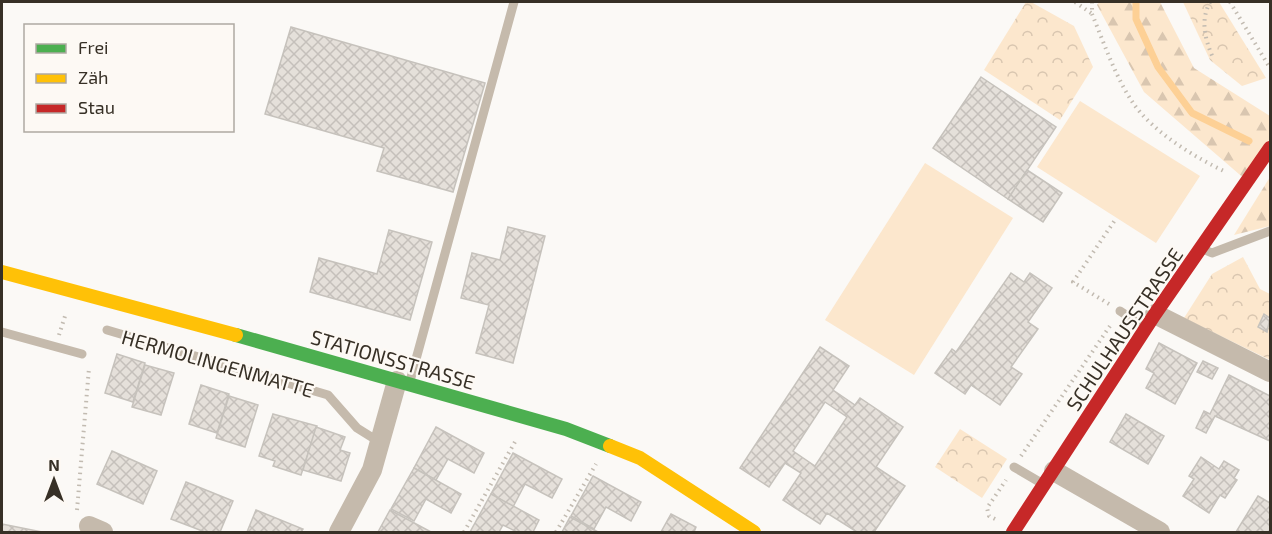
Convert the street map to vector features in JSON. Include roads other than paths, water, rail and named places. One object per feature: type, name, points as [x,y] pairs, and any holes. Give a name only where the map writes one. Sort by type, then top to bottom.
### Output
[{"type":"street","name":"SCHULHAUSSTRASSE","points":[[1008,529],[1050,478],[1150,321],[1270,148]]},
{"type":"street","name":"STATIONSSTRASSE","points":[[2,272],[531,418],[632,455],[754,532]]},
{"type":"street","points":[[1150,321],[1270,372]]},
{"type":"street","points":[[339,532],[372,470],[403,382]]},
{"type":"street","points":[[1050,478],[1160,532]]},
{"type":"lane","points":[[403,382],[514,2]]},
{"type":"lane","points":[[1201,249],[1212,253],[1270,231]]},
{"type":"lane","points":[[1120,311],[1150,321]]},
{"type":"lane","name":"HERMOLINGENMATTE","points":[[107,330],[328,395],[357,428],[381,443]]},
{"type":"lane","points":[[2,332],[86,356]]},
{"type":"lane","points":[[1014,467],[1050,478]]},
{"type":"waterway","points":[[1136,2],[1136,19],[1158,67],[1192,113],[1249,141]]}]
